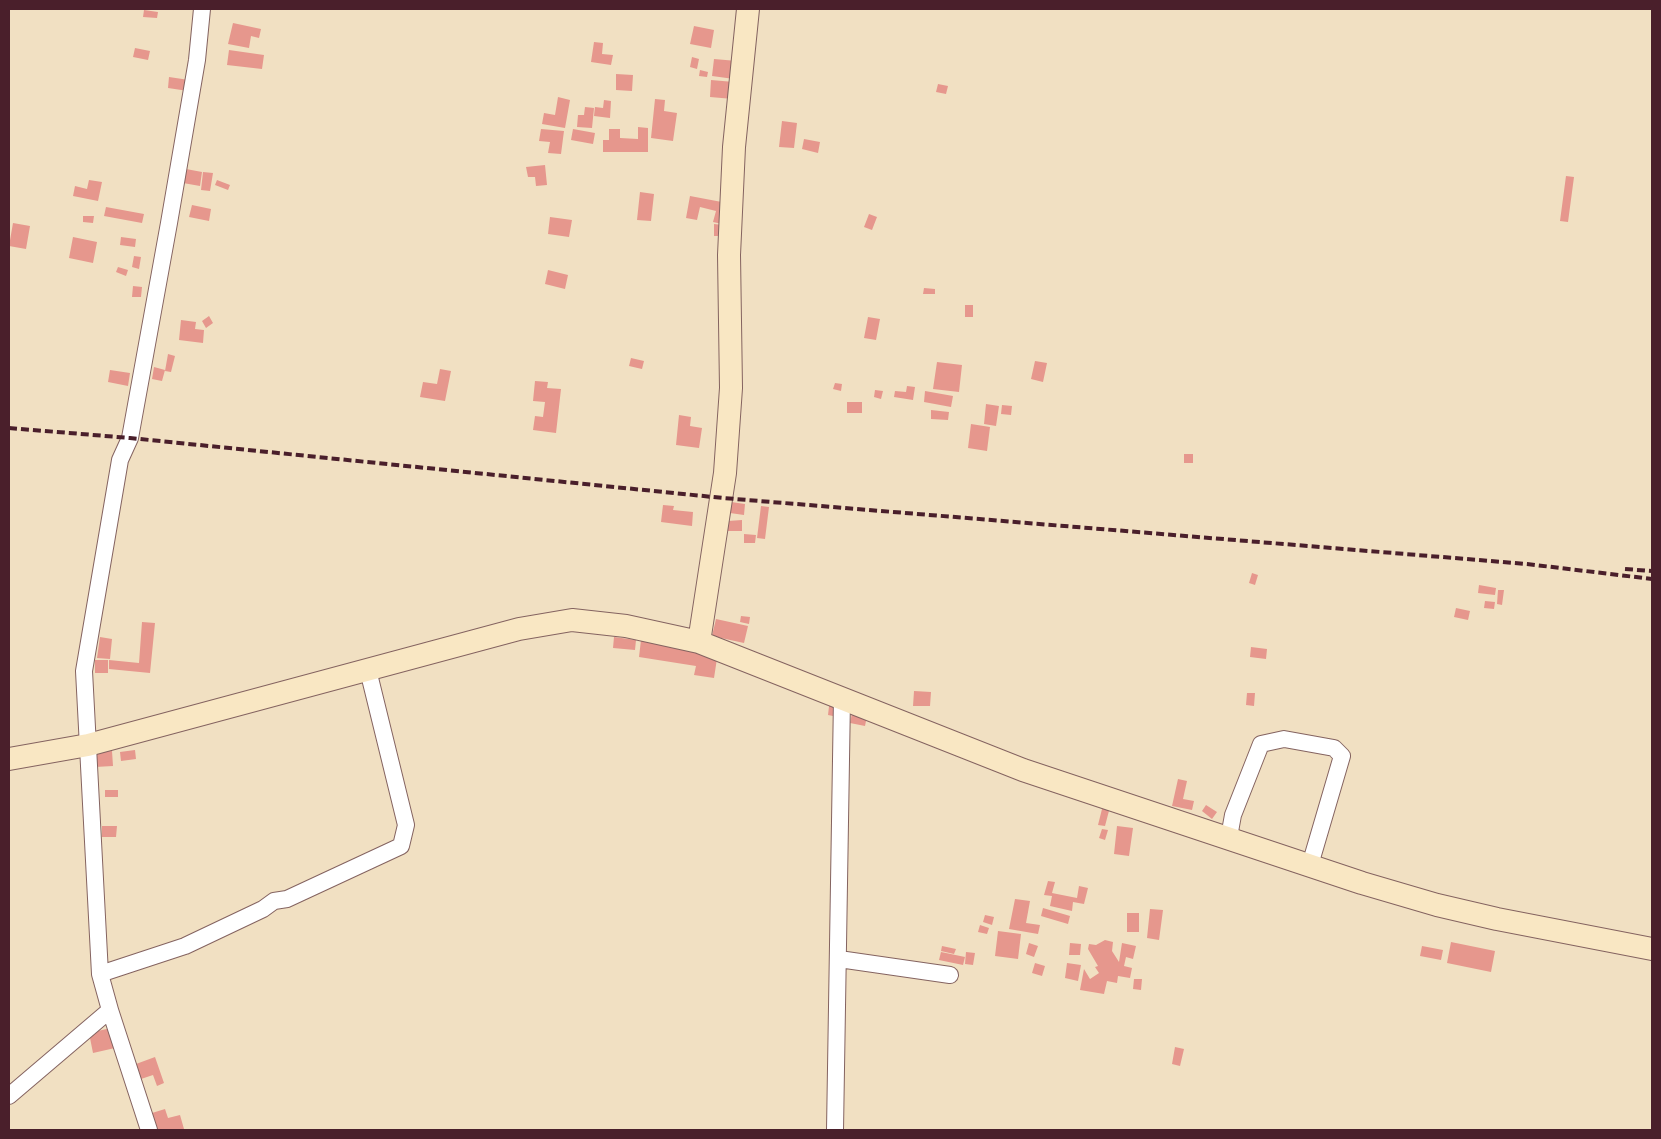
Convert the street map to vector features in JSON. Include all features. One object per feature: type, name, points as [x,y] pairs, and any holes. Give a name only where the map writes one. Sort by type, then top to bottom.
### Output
[{"type":"main road","points":[[699,642],[726,473],[731,388],[729,255],[734,147],[748,9]]},
{"type":"main road","points":[[9,759],[88,745],[520,629],[572,620],[626,626],[699,642],[1023,770],[1229,837],[1362,883],[1445,907],[1652,949]]},
{"type":"street","points":[[149,1130],[100,974],[84,671],[120,460],[130,438],[169,223],[197,60],[202,9]]},
{"type":"street","points":[[100,974],[185,946],[263,909],[274,900],[287,899],[401,846],[406,825],[368,670]]},
{"type":"street","points":[[835,1130],[842,698]]},
{"type":"street","points":[[1229,837],[1233,815],[1261,744],[1284,740],[1334,748],[1342,756],[1310,865]]},
{"type":"street","points":[[839,959],[950,975]]},
{"type":"street","points":[[9,1096],[110,1010]]},
{"type":"building","points":[[144,10],[158,12],[157,18],[143,17]]},
{"type":"building","points":[[233,23],[261,29],[259,38],[251,36],[249,48],[228,44]]},
{"type":"building","points":[[694,26],[714,30],[711,48],[690,44]]},
{"type":"building","points":[[594,42],[603,43],[602,54],[613,55],[611,65],[591,62]]},
{"type":"building","points":[[135,48],[150,51],[148,60],[133,57]]},
{"type":"building","points":[[229,50],[264,55],[262,69],[227,65]]},
{"type":"building","points":[[692,57],[699,59],[697,69],[690,67]]},
{"type":"building","points":[[714,59],[737,61],[734,79],[712,76]]},
{"type":"building","points":[[700,70],[708,72],[707,77],[699,76]]},
{"type":"building","points":[[616,74],[633,75],[632,91],[616,90]]},
{"type":"building","points":[[169,77],[189,80],[188,91],[168,88]]},
{"type":"building","points":[[711,80],[734,82],[733,99],[710,97]]},
{"type":"building","points":[[938,84],[948,86],[946,94],[936,92]]},
{"type":"building","points":[[558,97],[570,100],[565,128],[542,124],[544,113],[555,115]]},
{"type":"building","points":[[655,99],[665,100],[664,111],[677,113],[673,141],[651,138]]},
{"type":"building","points":[[604,100],[611,101],[610,118],[594,116],[595,107],[603,108]]},
{"type":"building","points":[[585,107],[594,108],[592,128],[577,127],[578,115],[584,115]]},
{"type":"building","points":[[782,121],[797,123],[794,148],[779,147]]},
{"type":"building","points":[[638,127],[648,128],[648,152],[603,152],[603,140],[609,140],[609,129],[620,129],[620,138],[638,139]]},
{"type":"building","points":[[541,129],[564,131],[561,154],[548,153],[550,142],[539,141]]},
{"type":"building","points":[[573,129],[595,133],[593,144],[571,140]]},
{"type":"building","points":[[804,139],[820,142],[818,153],[802,149]]},
{"type":"building","points":[[545,165],[547,185],[536,186],[535,177],[528,177],[526,167]]},
{"type":"building","points":[[186,169],[202,172],[200,186],[183,183]]},
{"type":"building","points":[[203,172],[213,173],[210,191],[201,190]]},
{"type":"building","points":[[1566,176],[1574,177],[1568,222],[1560,221]]},
{"type":"building","points":[[89,180],[102,182],[98,201],[73,196],[75,186],[87,189]]},
{"type":"building","points":[[217,180],[230,185],[228,190],[215,185]]},
{"type":"building","points":[[640,192],[654,194],[651,221],[637,220]]},
{"type":"building","points":[[690,196],[727,203],[722,224],[713,222],[716,211],[700,207],[697,220],[686,218]]},
{"type":"building","points":[[192,205],[211,209],[209,221],[189,217]]},
{"type":"building","points":[[106,207],[144,214],[142,223],[104,216]]},
{"type":"building","points":[[869,214],[877,217],[872,230],[864,227]]},
{"type":"building","points":[[83,216],[94,216],[93,223],[83,222]]},
{"type":"building","points":[[550,217],[572,220],[569,237],[548,234]]},
{"type":"building","points":[[13,223],[30,226],[26,249],[9,246]]},
{"type":"building","points":[[714,224],[723,225],[722,236],[714,236]]},
{"type":"building","points":[[73,237],[97,242],[93,263],[69,258]]},
{"type":"building","points":[[121,237],[136,239],[135,247],[120,245]]},
{"type":"building","points":[[134,256],[141,257],[139,269],[132,267]]},
{"type":"building","points":[[118,267],[128,270],[126,276],[116,272]]},
{"type":"building","points":[[548,270],[568,275],[565,289],[545,284]]},
{"type":"building","points":[[133,286],[142,287],[141,297],[132,297]]},
{"type":"building","points":[[924,288],[935,289],[935,294],[923,294]]},
{"type":"building","points":[[965,305],[973,305],[973,317],[965,317]]},
{"type":"building","points":[[209,316],[213,323],[206,328],[202,321]]},
{"type":"building","points":[[868,317],[880,319],[876,340],[864,338]]},
{"type":"building","points":[[181,320],[196,322],[195,329],[204,330],[203,343],[179,340]]},
{"type":"building","points":[[168,354],[175,356],[171,372],[165,371]]},
{"type":"building","points":[[631,358],[644,361],[642,369],[629,366]]},
{"type":"building","points":[[1035,361],[1047,363],[1043,382],[1031,379]]},
{"type":"building","points":[[937,362],[962,365],[959,392],[933,389]]},
{"type":"building","points":[[154,367],[165,370],[162,381],[152,379]]},
{"type":"building","points":[[440,369],[451,371],[445,401],[420,397],[423,382],[437,384]]},
{"type":"building","points":[[110,370],[130,373],[128,386],[108,382]]},
{"type":"building","points":[[535,381],[548,382],[547,388],[561,389],[556,433],[533,430],[535,416],[543,417],[545,402],[533,401]]},
{"type":"building","points":[[835,383],[842,384],[841,391],[833,389]]},
{"type":"building","points":[[907,386],[915,387],[913,400],[894,397],[895,391],[906,392]]},
{"type":"building","points":[[875,390],[883,391],[881,399],[874,397]]},
{"type":"building","points":[[925,391],[953,396],[951,407],[924,402]]},
{"type":"building","points":[[847,402],[862,402],[862,413],[847,413]]},
{"type":"building","points":[[986,404],[999,406],[996,426],[984,424]]},
{"type":"building","points":[[1002,405],[1012,406],[1011,415],[1001,414]]},
{"type":"building","points":[[931,410],[949,412],[948,420],[931,419]]},
{"type":"building","points":[[679,415],[691,417],[690,426],[702,428],[699,448],[676,445]]},
{"type":"building","points":[[971,424],[990,427],[987,451],[968,448]]},
{"type":"building","points":[[1184,454],[1193,454],[1193,463],[1184,463]]},
{"type":"building","points":[[731,502],[745,504],[744,515],[730,513]]},
{"type":"building","points":[[663,505],[674,506],[673,510],[693,512],[692,526],[661,522]]},
{"type":"building","points":[[761,506],[769,507],[765,539],[757,538]]},
{"type":"building","points":[[742,520],[742,531],[728,531],[728,521]]},
{"type":"building","points":[[744,534],[756,535],[755,543],[744,543]]},
{"type":"building","points":[[1252,573],[1258,575],[1255,585],[1249,583]]},
{"type":"building","points":[[1479,585],[1496,588],[1495,595],[1478,593]]},
{"type":"building","points":[[1498,590],[1504,590],[1502,605],[1497,604]]},
{"type":"building","points":[[1485,601],[1495,602],[1494,609],[1484,608]]},
{"type":"building","points":[[1456,608],[1470,611],[1468,620],[1454,617]]},
{"type":"building","points":[[741,616],[750,617],[749,624],[740,622]]},
{"type":"building","points":[[716,619],[748,626],[744,643],[712,636]]},
{"type":"building","points":[[142,622],[155,623],[150,673],[109,669],[109,660],[139,663]]},
{"type":"building","points":[[100,637],[112,639],[110,659],[97,658]]},
{"type":"building","points":[[614,637],[636,640],[635,650],[613,648]]},
{"type":"building","points":[[641,640],[718,652],[714,678],[694,675],[696,666],[639,657]]},
{"type":"building","points":[[1251,647],[1267,649],[1266,659],[1250,657]]},
{"type":"building","points":[[95,660],[108,660],[108,673],[95,673]]},
{"type":"building","points":[[914,691],[931,692],[930,706],[913,706]]},
{"type":"building","points":[[1247,693],[1255,693],[1254,706],[1246,705]]},
{"type":"building","points":[[830,698],[838,717],[828,715]]},
{"type":"building","points":[[853,708],[868,711],[865,726],[850,723]]},
{"type":"building","points":[[135,750],[136,759],[121,761],[120,752]]},
{"type":"building","points":[[112,751],[113,766],[95,767],[94,752]]},
{"type":"building","points":[[1178,779],[1187,781],[1183,799],[1194,801],[1192,810],[1172,806]]},
{"type":"building","points":[[105,790],[118,790],[118,797],[105,797]]},
{"type":"building","points":[[1103,805],[1110,807],[1105,826],[1098,825]]},
{"type":"building","points":[[1206,805],[1217,812],[1212,819],[1202,811]]},
{"type":"building","points":[[102,826],[117,826],[116,837],[102,837]]},
{"type":"building","points":[[1117,826],[1133,828],[1129,856],[1114,854]]},
{"type":"building","points":[[1102,829],[1108,830],[1105,840],[1099,838]]},
{"type":"building","points":[[1048,881],[1055,882],[1052,893],[1077,898],[1079,886],[1088,888],[1084,904],[1073,902],[1072,911],[1050,906],[1052,896],[1044,895]]},
{"type":"building","points":[[1015,899],[1030,901],[1026,923],[1040,925],[1038,934],[1009,929]]},
{"type":"building","points":[[1043,908],[1070,916],[1068,924],[1041,916]]},
{"type":"building","points":[[1150,909],[1163,910],[1159,940],[1147,938]]},
{"type":"building","points":[[1127,913],[1139,913],[1139,932],[1127,932]]},
{"type":"building","points":[[985,915],[994,917],[992,925],[983,922]]},
{"type":"building","points":[[980,925],[989,928],[987,934],[978,932]]},
{"type":"building","points":[[998,931],[1021,934],[1018,959],[995,956]]},
{"type":"building","points":[[1105,940],[1113,942],[1112,951],[1119,962],[1122,943],[1136,946],[1133,959],[1126,957],[1124,966],[1132,968],[1130,978],[1118,976],[1117,983],[1107,981],[1104,994],[1080,990],[1084,969],[1090,979],[1099,973],[1095,967],[1098,966],[1088,949],[1089,944],[1096,945]]},
{"type":"building","points":[[1451,942],[1495,951],[1491,972],[1447,963]]},
{"type":"building","points":[[1029,943],[1038,946],[1034,957],[1026,954]]},
{"type":"building","points":[[1070,943],[1081,944],[1080,955],[1069,955]]},
{"type":"building","points":[[942,946],[956,949],[954,954],[941,951]]},
{"type":"building","points":[[1422,946],[1443,950],[1441,960],[1420,956]]},
{"type":"building","points":[[941,952],[965,957],[963,965],[939,960]]},
{"type":"building","points":[[966,952],[975,953],[973,965],[965,964]]},
{"type":"building","points":[[1035,963],[1045,966],[1042,976],[1032,973]]},
{"type":"building","points":[[1067,963],[1081,965],[1078,981],[1065,978]]},
{"type":"building","points":[[1134,979],[1142,979],[1141,990],[1133,989]]},
{"type":"building","points":[[111,1028],[115,1048],[93,1053],[89,1033]]},
{"type":"building","points":[[1175,1047],[1184,1049],[1180,1066],[1172,1064]]},
{"type":"building","points":[[155,1057],[164,1083],[157,1086],[153,1075],[141,1079],[136,1064]]},
{"type":"building","points":[[165,1109],[168,1118],[180,1115],[184,1129],[157,1130],[152,1113]]},
{"type":"railway","points":[[9,428],[130,438],[723,498],[1527,564],[1652,579]]},
{"type":"railway","points":[[1625,569],[1652,571]]}]
